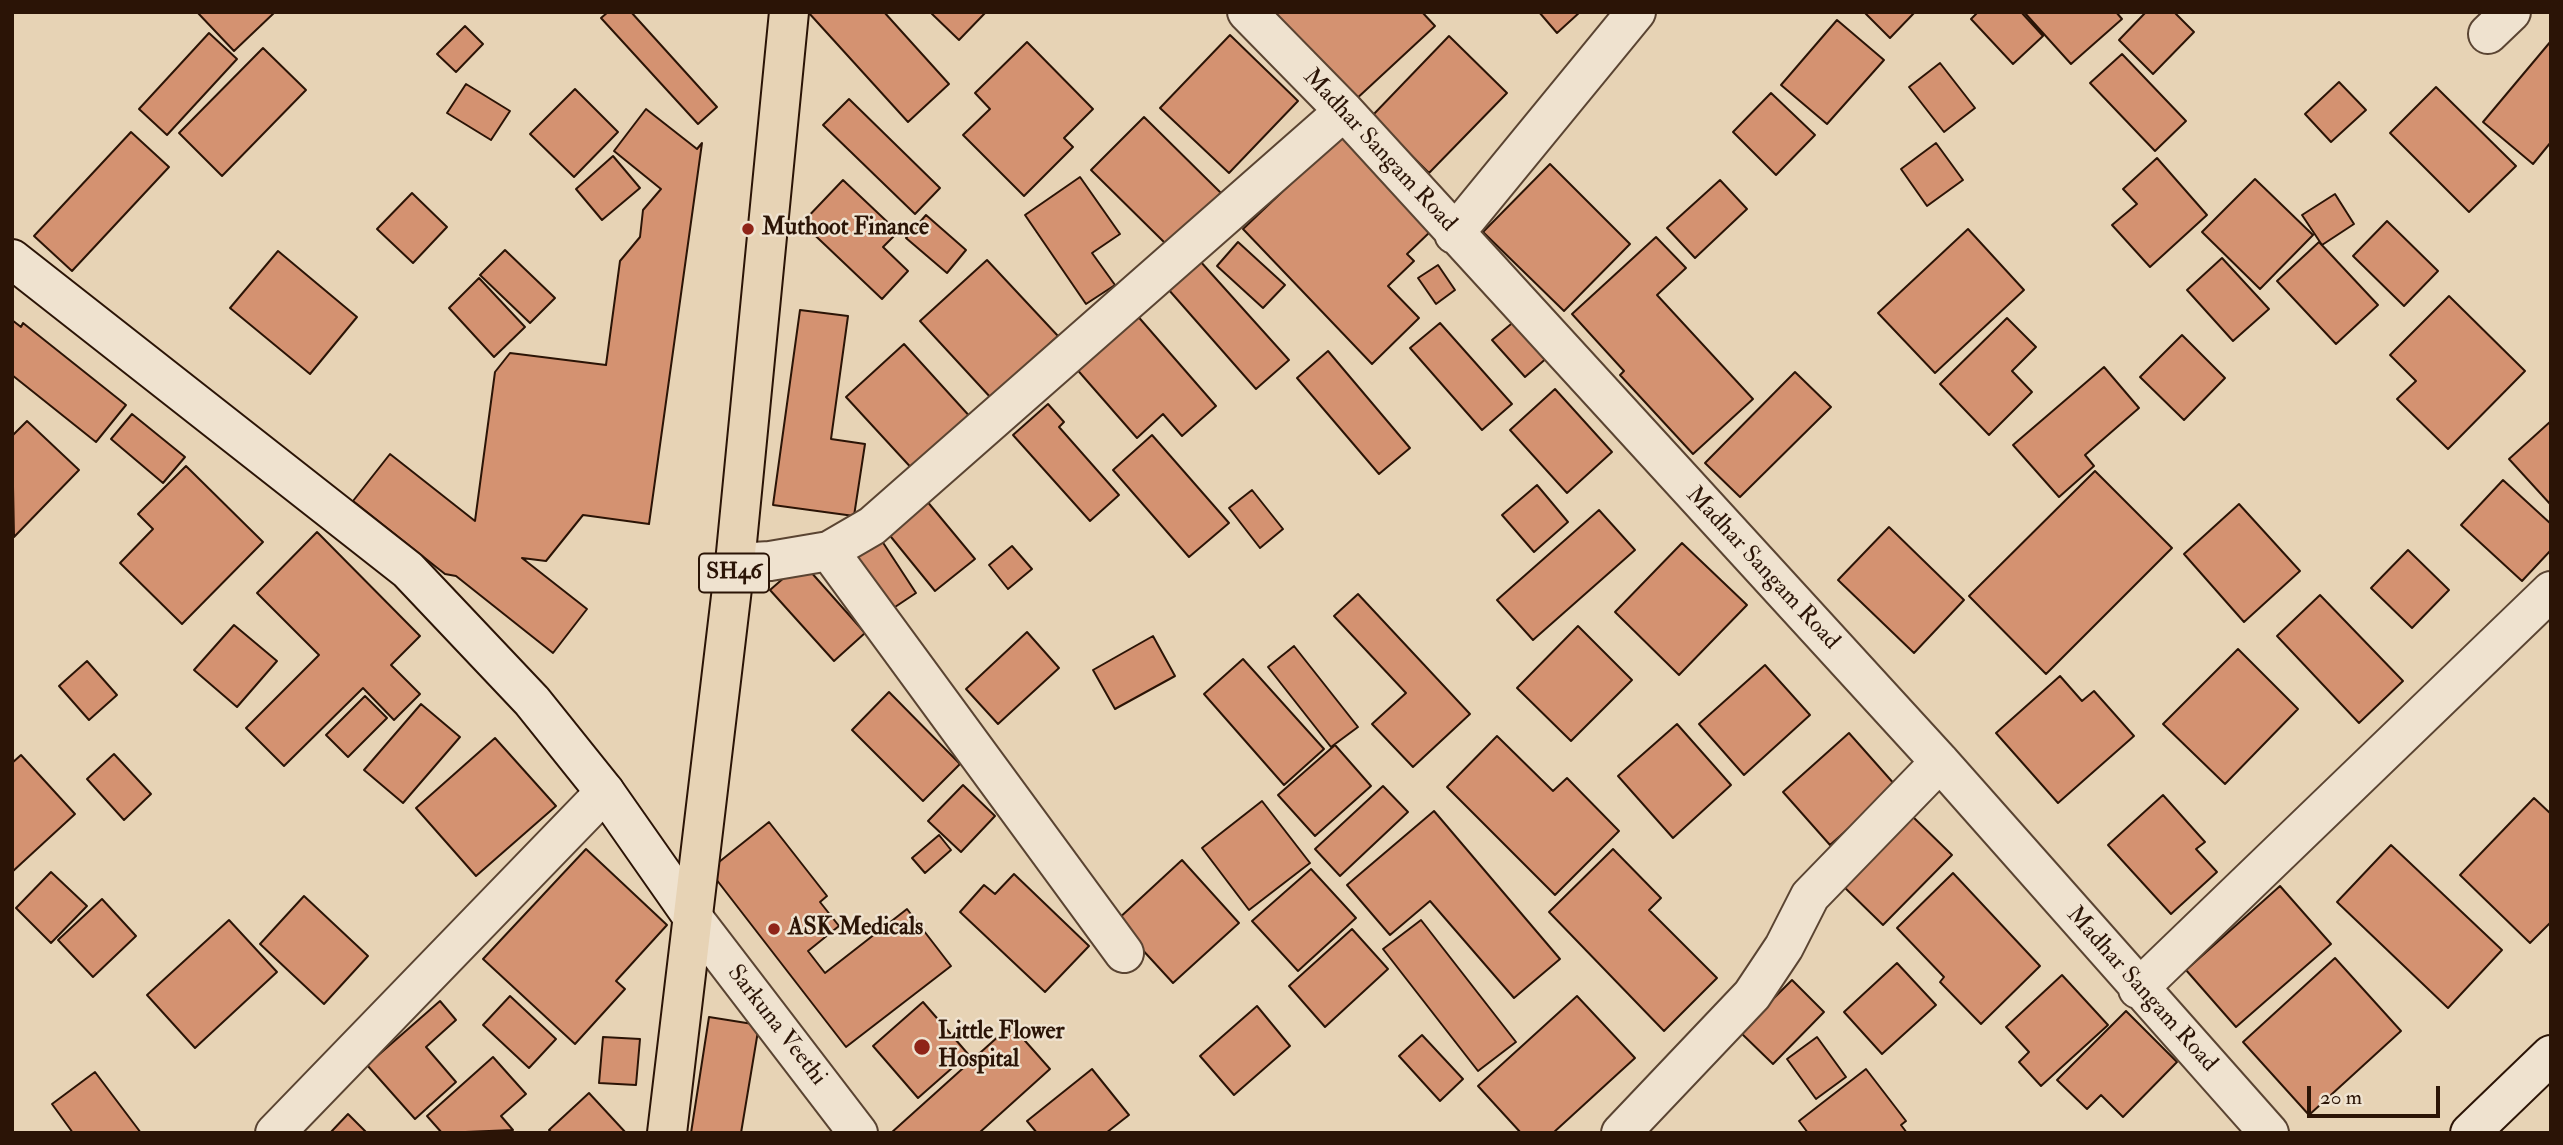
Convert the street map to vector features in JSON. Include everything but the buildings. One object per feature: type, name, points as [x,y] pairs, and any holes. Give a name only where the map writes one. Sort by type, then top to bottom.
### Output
[{"type":"main road","name":"SH46","points":[[667,1133],[735,563],[789,12]]},
{"type":"street","name":"Madhar Sangam Road","points":[[1247,12],[1344,111],[1941,762],[2138,989],[2269,1133]]},
{"type":"street","points":[[1454,234],[1636,12]]},
{"type":"street","points":[[735,563],[770,561],[829,551],[872,526],[1344,111]]},
{"type":"street","name":"Sarkuna Veethi","points":[[12,259],[408,570],[532,701],[605,792],[694,919],[859,1133]]},
{"type":"street","points":[[829,551],[1124,953]]},
{"type":"street","points":[[2138,989],[2551,591]]},
{"type":"street","points":[[1621,1133],[1752,995],[1784,947],[1810,895],[1941,762]]},
{"type":"street","points":[[275,1133],[605,792]]},
{"type":"street","points":[[2470,1133],[2550,1058]]},
{"type":"place","name":"Muthoot Finance","points":[[748,229]]},
{"type":"place","name":"ASK Medicals","points":[[774,929]]},
{"type":"place","name":"Little Flower Hospital","points":[[922,1047]]}]
